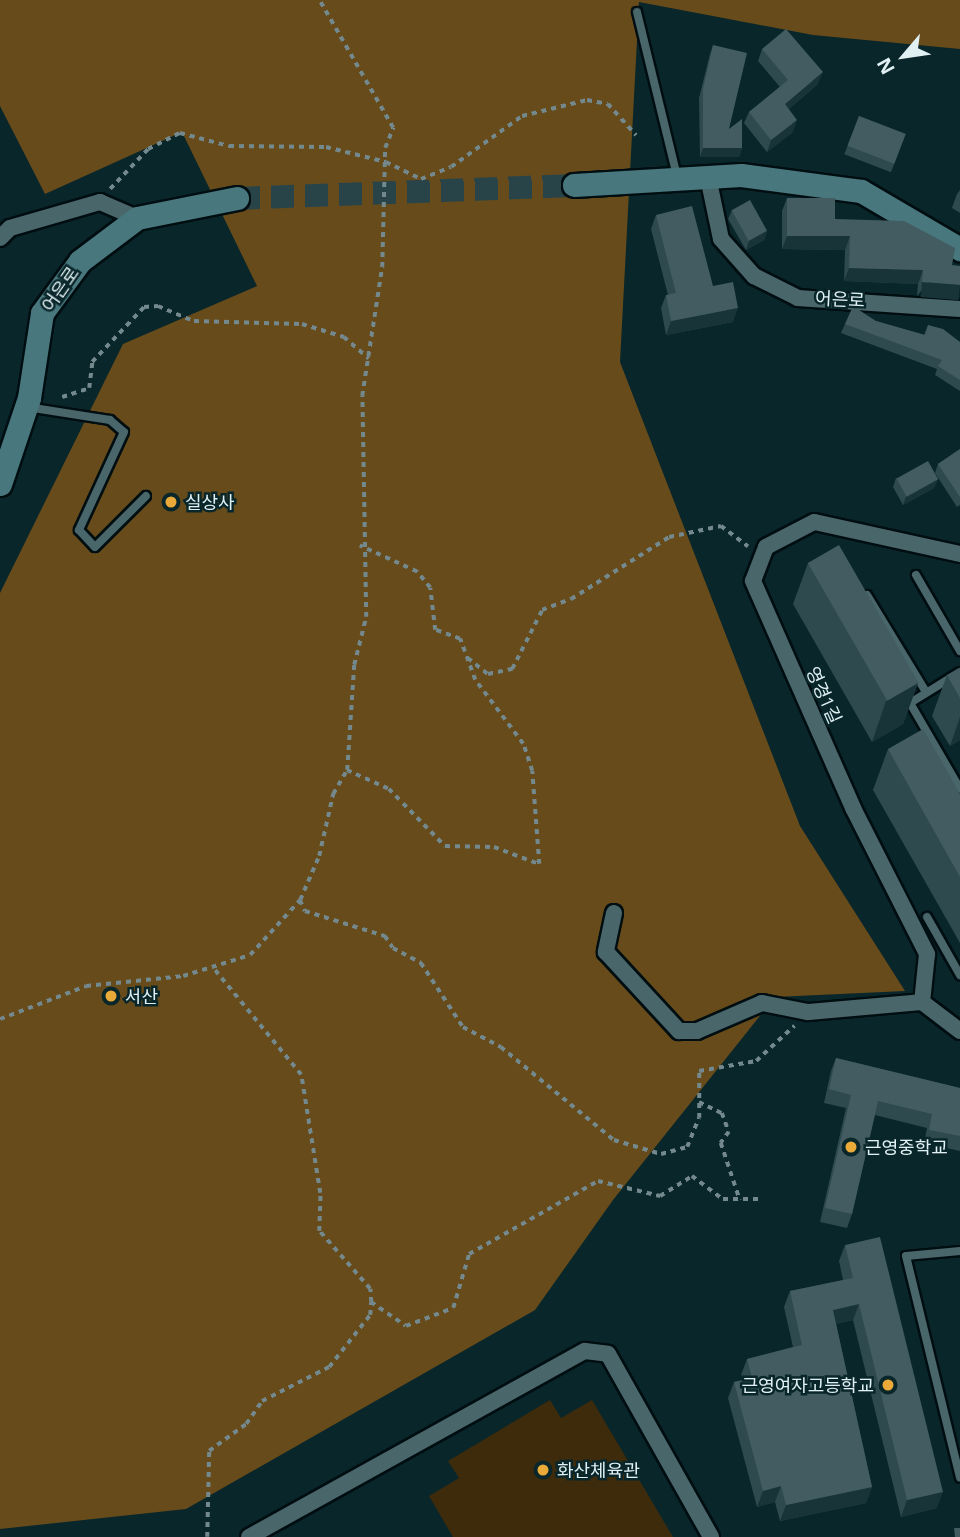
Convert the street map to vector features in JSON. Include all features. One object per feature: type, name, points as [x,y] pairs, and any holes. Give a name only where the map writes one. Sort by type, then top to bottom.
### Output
[{"type":"street","points":[[574,185],[741,175],[861,191],[960,249]]},
{"type":"street","name":"어은로","points":[[708,177],[721,239],[754,276],[798,298],[960,309]]},
{"type":"street","name":"어은로","points":[[0,484],[28,402],[41,313],[80,261],[136,218],[237,198]]},
{"type":"street","points":[[0,238],[10,228],[100,202],[136,218]]},
{"type":"street","points":[[766,547],[814,522],[960,554]]},
{"type":"street","name":"영경1길","points":[[766,547],[753,582],[853,808],[927,954],[922,1002]]},
{"type":"street","points":[[614,913],[606,952],[678,1031],[698,1031],[762,1003],[808,1012],[922,1002],[960,1031]]},
{"type":"street","points":[[249,1537],[585,1351],[608,1354],[711,1537]]},
{"type":"lane","points":[[636,12],[677,179]]},
{"type":"lane","points":[[28,402],[110,420],[124,432],[79,530],[95,547],[146,496]]},
{"type":"lane","points":[[916,575],[960,651]]},
{"type":"lane","points":[[867,595],[926,692]]},
{"type":"lane","points":[[960,671],[910,703],[957,775],[960,789]]},
{"type":"lane","points":[[926,917],[960,975]]},
{"type":"lane","points":[[960,1251],[906,1256],[960,1477]]},
{"type":"path","points":[[0,1018],[86,986],[212,967],[250,955],[300,900],[319,856],[333,794],[348,770],[354,665],[366,617],[359,546],[368,489],[362,396],[370,361],[386,162],[393,128],[319,0]]},
{"type":"path","points":[[100,202],[148,149],[180,133],[219,145],[326,147],[386,162],[430,177],[522,116],[587,100],[608,104],[636,135]]},
{"type":"path","points":[[28,402],[70,397],[89,388],[92,362],[144,307],[158,306],[194,321],[302,324],[344,337],[370,361]]},
{"type":"path","points":[[466,656],[488,674],[512,669],[542,610],[571,599],[669,537],[721,526],[742,545],[766,547]]},
{"type":"path","points":[[348,770],[389,789],[445,846],[494,847],[539,864],[532,771],[523,744],[475,680],[460,639],[435,630],[429,588],[417,572],[359,546]]},
{"type":"path","points":[[300,900],[304,911],[385,936],[393,948],[421,963],[463,1027],[501,1047],[614,1140],[677,1154],[687,1147],[698,1102],[699,1071],[756,1061],[808,1012]]},
{"type":"path","points":[[207,1537],[209,1451],[246,1424],[262,1401],[330,1367],[370,1315],[371,1302],[370,1289],[319,1231],[320,1193],[301,1075],[212,967]]},
{"type":"path","points":[[698,1102],[722,1113],[729,1132],[721,1143],[740,1200]]},
{"type":"path","points":[[371,1302],[406,1326],[453,1308],[469,1254],[598,1181],[660,1196],[692,1176],[723,1199],[759,1199]]},
{"type":"shaded area","points":[[0,0],[960,0],[960,49],[813,35],[639,2],[620,362],[800,826],[905,991],[775,997],[613,1200],[535,1310],[186,1509],[0,1529],[0,593],[123,344],[257,286],[182,132],[45,194],[0,106]]},
{"type":"shaded area","name":"화산체육관","points":[[550,1400],[561,1418],[592,1400],[673,1537],[453,1537],[429,1496],[459,1478],[448,1461]]},
{"type":"building","points":[[786,29],[823,72],[785,104],[797,120],[771,140],[749,112],[788,80],[762,49]]},
{"type":"building","points":[[713,45],[747,53],[729,129],[742,119],[742,148],[703,148],[703,89]]},
{"type":"building","points":[[859,116],[906,134],[894,164],[848,146]]},
{"type":"building","points":[[787,198],[835,198],[835,219],[904,221],[955,248],[952,265],[960,266],[960,285],[922,282],[923,270],[849,268],[850,236],[787,236]]},
{"type":"building","points":[[750,200],[767,231],[749,241],[732,210]]},
{"type":"building","points":[[692,206],[713,286],[733,282],[738,308],[671,321],[666,295],[676,293],[656,215]]},
{"type":"building","points":[[853,306],[876,321],[925,335],[928,325],[943,329],[960,342],[960,380],[938,366],[942,360],[845,324]]},
{"type":"building","points":[[960,449],[960,497],[938,464]]},
{"type":"building","points":[[928,461],[938,479],[907,497],[897,478]]},
{"type":"building","points":[[839,545],[918,683],[887,701],[808,563]]},
{"type":"building","points":[[960,668],[960,698],[947,675]]},
{"type":"building","points":[[923,729],[960,794],[960,877],[888,749]]},
{"type":"building","name":"근영중학교","points":[[836,1058],[960,1088],[960,1136],[929,1130],[932,1114],[878,1101],[852,1214],[825,1208],[851,1095],[829,1089]]},
{"type":"building","points":[[880,1237],[943,1492],[907,1500],[859,1304],[833,1310],[872,1487],[786,1505],[781,1486],[763,1491],[734,1382],[752,1378],[747,1359],[802,1345],[790,1291],[853,1278],[845,1245]]},
{"type":"building","points":[[954,1528],[960,1528],[960,1537],[955,1537]]},
{"type":"tunnel","points":[[237,198],[574,185]]},
{"type":"place","name":"실상사","points":[[171,502]]},
{"type":"place","name":"서산","points":[[111,996]]},
{"type":"place","name":"근영중학교","points":[[851,1147]]},
{"type":"place","name":"근영여자고등학교","points":[[888,1385]]},
{"type":"place","name":"화산체육관","points":[[543,1470]]}]
